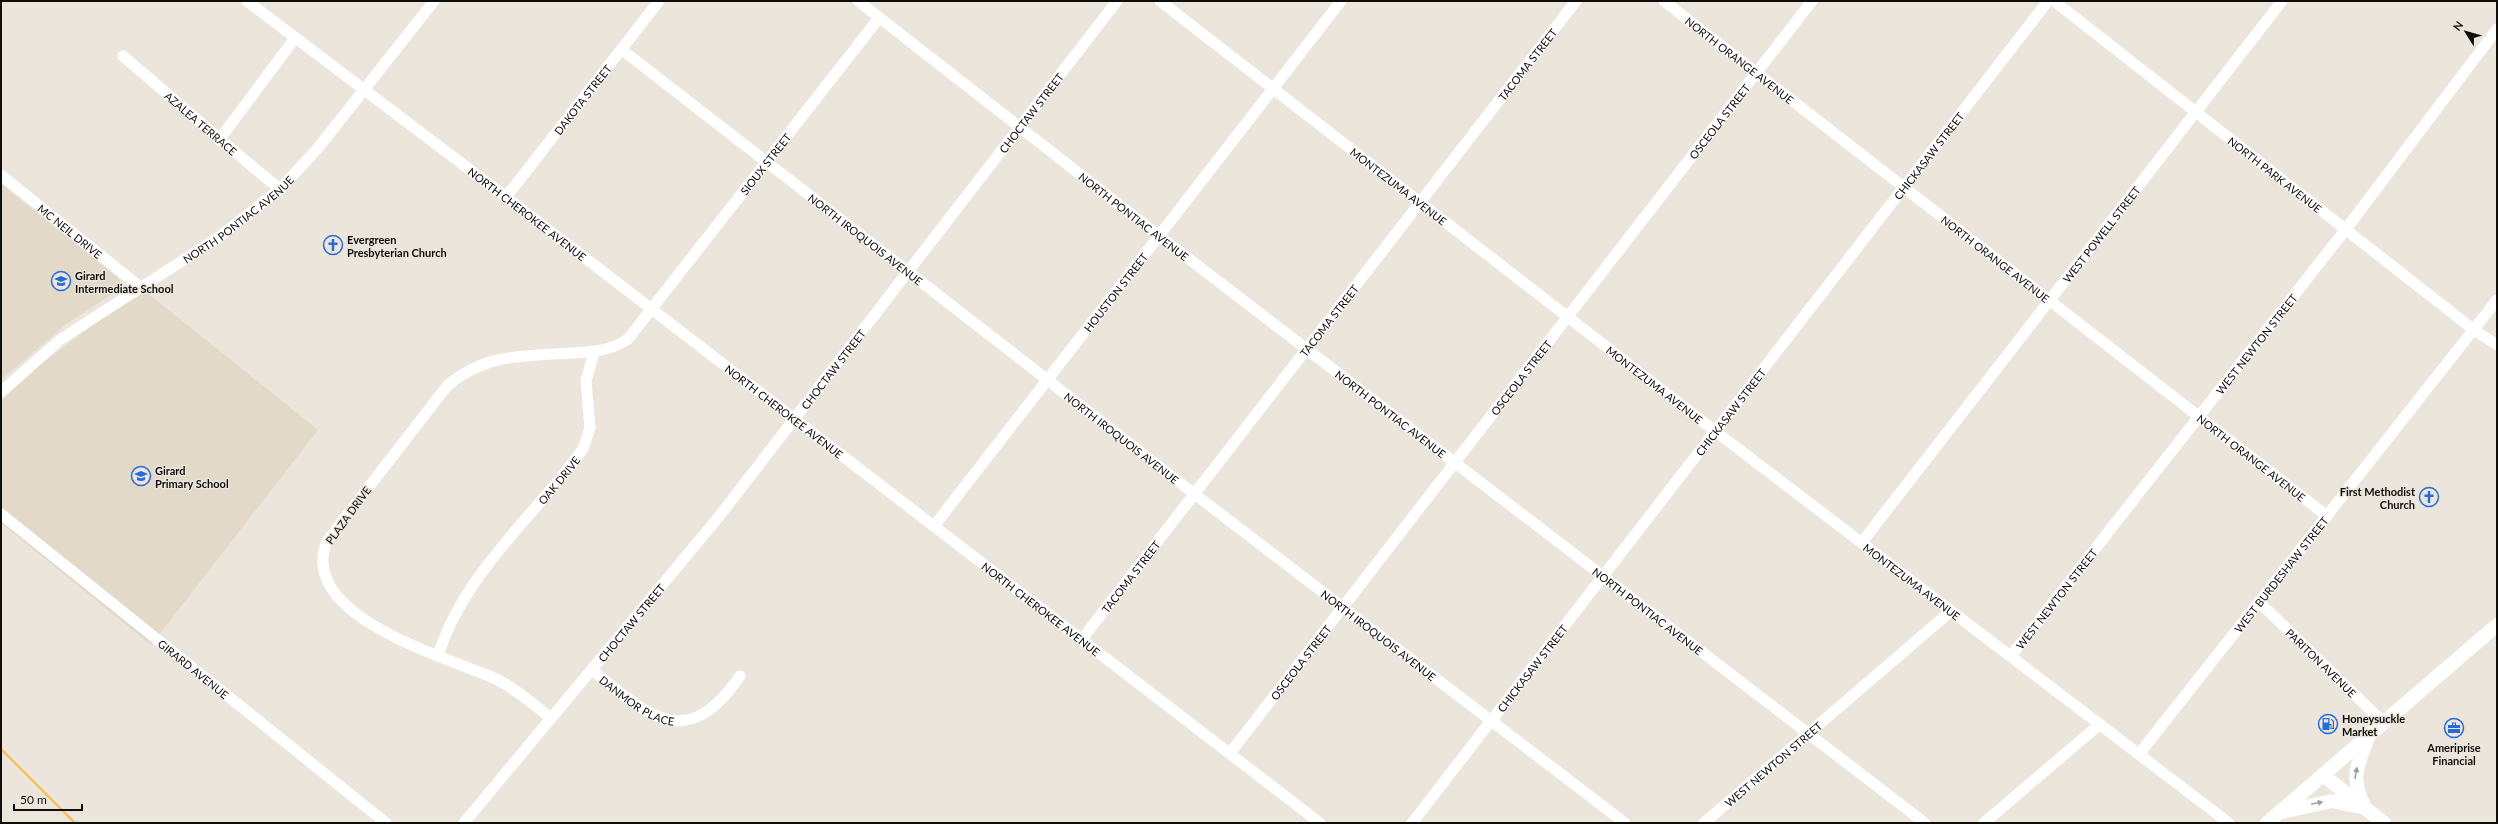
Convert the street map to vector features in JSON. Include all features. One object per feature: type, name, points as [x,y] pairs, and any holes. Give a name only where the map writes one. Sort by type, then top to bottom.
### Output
[{"type":"main road","points":[[2267,823],[2497,625]]},
{"type":"main road","points":[[2365,808],[2355,781],[2356,771],[2368,737]]},
{"type":"main road","points":[[2323,775],[2384,823]]},
{"type":"main road","points":[[2279,812],[2332,801],[2365,808]]},
{"type":"street","name":"NORTH CHEROKEE AVENUE","points":[[247,1],[795,418],[1320,823]]},
{"type":"street","name":"NORTH PONTIAC AVENUE","points":[[1,392],[61,339],[218,237],[280,189],[318,148],[434,1]]},
{"type":"street","name":"DAKOTA STREET","points":[[506,197],[659,1]]},
{"type":"street","name":"NORTH PONTIAC AVENUE","points":[[858,1],[1159,236],[1925,823]]},
{"type":"street","name":"CHOCTAW STREET","points":[[464,823],[717,519],[1116,1]]},
{"type":"street","name":"MONTEZUMA AVENUE","points":[[1160,1],[1420,204],[2229,823]]},
{"type":"street","name":"HOUSTON STREET","points":[[934,526],[1341,1]]},
{"type":"street","name":"TACOMA STREET","points":[[1082,639],[1196,494],[1576,1]]},
{"type":"street","name":"NORTH ORANGE AVENUE","points":[[1664,1],[1757,71],[2327,516]]},
{"type":"street","name":"OSCEOLA STREET","points":[[1230,753],[1812,1]]},
{"type":"street","name":"CHICKASAW STREET","points":[[1412,823],[2048,1]]},
{"type":"street","name":"NORTH PARK AVENUE","points":[[2054,1],[2474,330],[2497,345]]},
{"type":"street","name":"WEST POWELL STREET","points":[[1862,542],[2197,114],[2282,1]]},
{"type":"street","name":"SIOUX STREET","points":[[652,309],[879,18]]},
{"type":"street","name":"WEST NEWTON STREET","points":[[2011,656],[2346,229],[2497,29]]},
{"type":"street","points":[[219,140],[295,38]]},
{"type":"street","name":"NORTH IROQUOIS AVENUE","points":[[621,49],[1343,608],[1625,823]]},
{"type":"street","name":"AZALEA TERRACE","points":[[123,56],[196,117],[219,140],[280,189]]},
{"type":"street","name":"MC NEIL DRIVE","points":[[1,175],[140,287]]},
{"type":"street","name":"WEST BURDESHAW STREET","points":[[2139,754],[2497,300]]},
{"type":"street","points":[[594,352],[609,349],[628,339],[652,309]]},
{"type":"street","name":"PLAZA DRIVE","points":[[551,718],[505,684],[400,641],[381,630],[335,594],[328,585],[323,569],[322,552],[326,541],[447,386],[461,375],[475,367],[505,358],[594,352]]},
{"type":"street","name":"OAK DRIVE","points":[[438,656],[450,621],[469,589],[583,449],[590,428],[586,381],[594,352]]},
{"type":"street","name":"GIRARD AVENUE","points":[[1,514],[386,823]]},
{"type":"street","name":"PARITON AVENUE","points":[[2259,602],[2384,723]]},
{"type":"street","name":"WEST NEWTON STREET","points":[[1704,823],[1951,611]]},
{"type":"street","name":"DANMOR PLACE","points":[[592,670],[650,714],[662,720],[678,722],[692,718],[719,702],[740,676]]},
{"type":"street","points":[[1984,823],[2100,724]]},
{"type":"shaded area","name":"Girard Intermediate School","points":[[1,184],[118,278],[123,287],[65,325],[1,380]]},
{"type":"shaded area","name":"Girard Primary School","points":[[145,291],[318,430],[151,645],[1,523],[1,401],[44,362],[93,325]]},
{"type":"waterway","points":[[1,749],[75,823]]},
{"type":"place","name":"Evergreen Presbyterian Church","points":[[333,245]]},
{"type":"place","name":"Girard Intermediate School","points":[[61,281]]},
{"type":"place","name":"Girard Primary School","points":[[141,476]]},
{"type":"place","name":"First Methodist Church","points":[[2429,497]]},
{"type":"place","name":"Honeysuckle Market","points":[[2328,724]]},
{"type":"place","name":"Ameriprise Financial","points":[[2454,728]]}]
